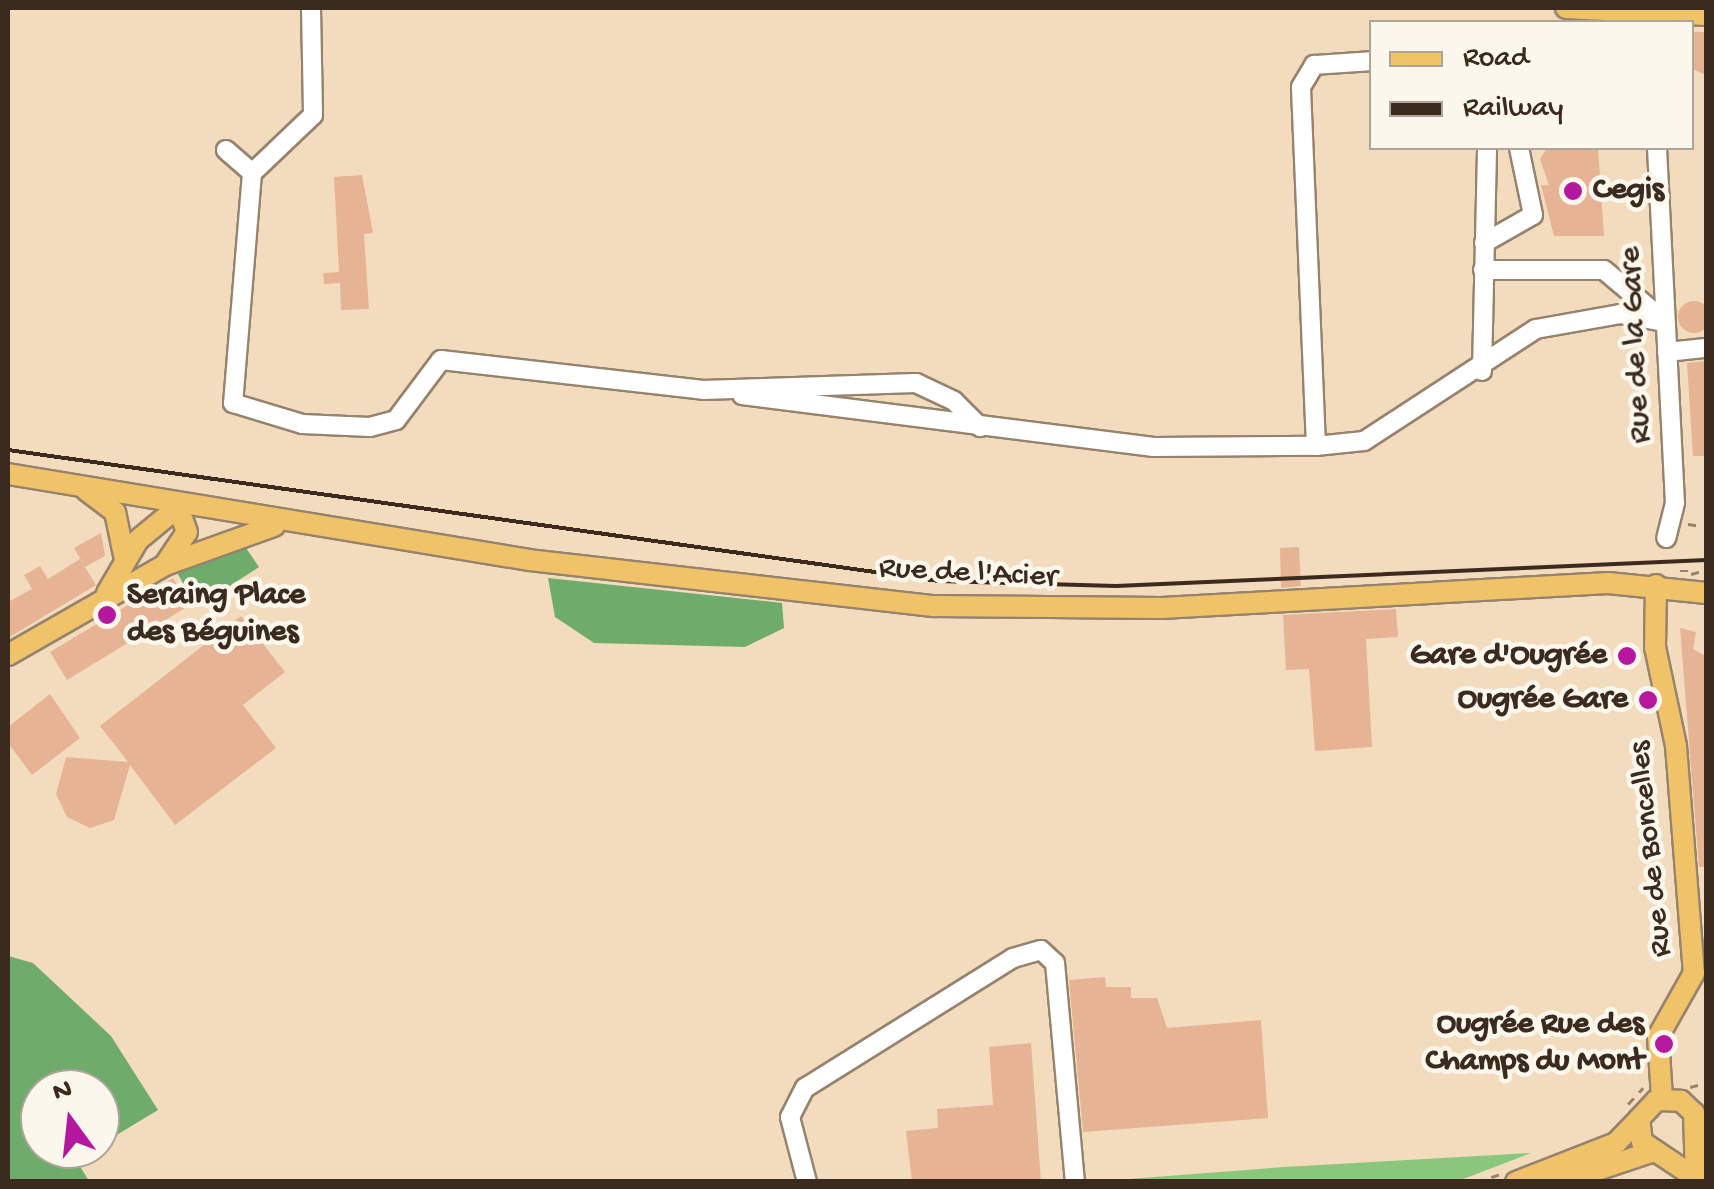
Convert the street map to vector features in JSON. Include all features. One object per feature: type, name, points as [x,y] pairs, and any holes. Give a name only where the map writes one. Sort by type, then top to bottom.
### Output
[{"type":"main road","points":[[1566,8],[1653,20],[1706,15]]},
{"type":"main road","name":"Rue de l'Acier","points":[[8,474],[281,524],[934,606],[1146,608],[1656,584],[1706,594]]},
{"type":"main road","points":[[75,484],[114,512],[125,560]]},
{"type":"main road","points":[[108,593],[125,560],[178,507],[186,532],[165,565]]},
{"type":"main road","points":[[8,656],[108,593],[165,565],[281,524]]},
{"type":"main road","name":"Rue de Boncelles","points":[[1656,584],[1654,647],[1676,746],[1700,972],[1658,1037],[1662,1098]]},
{"type":"main road","points":[[1516,1182],[1616,1142],[1662,1098],[1685,1103],[1706,1090]]},
{"type":"main road","points":[[1639,1119],[1658,1154],[1694,1178],[1699,1132],[1685,1103]]},
{"type":"main road","points":[[1560,1182],[1658,1154],[1699,1132]]},
{"type":"street","points":[[311,8],[313,116],[252,173],[233,403],[249,411],[340,430],[383,424],[396,420],[441,360],[1154,447],[1316,446],[1364,440],[1563,319],[1647,314],[1665,322]]},
{"type":"street","points":[[1316,446],[1300,86],[1314,65],[1369,61]]},
{"type":"street","points":[[226,150],[252,173]]},
{"type":"street","points":[[1482,371],[1487,150]]},
{"type":"street","points":[[1484,243],[1533,215],[1519,150]]},
{"type":"street","name":"Rue de la Gare","points":[[1657,150],[1675,503],[1666,538]]},
{"type":"street","points":[[1483,270],[1615,273],[1665,322]]},
{"type":"street","points":[[1667,352],[1706,348]]},
{"type":"street","points":[[702,390],[916,383],[954,400],[980,427]]},
{"type":"street","points":[[807,1182],[790,1117],[805,1088],[1013,958],[1041,950],[1055,963],[1075,1182]]},
{"type":"path","points":[[1680,570],[1706,572]]},
{"type":"green space","points":[[246,548],[259,567],[197,607],[176,571]]},
{"type":"green space","points":[[548,578],[782,603],[784,628],[745,647],[594,643],[555,617]]},
{"type":"green space","points":[[8,956],[33,963],[111,1036],[158,1110],[120,1133],[120,1069],[20,1069],[20,1169],[82,1169],[89,1181],[8,1181]]},
{"type":"green space","points":[[1531,1153],[1458,1181],[1103,1181],[1284,1167]]},
{"type":"building","points":[[1694,32],[1706,32],[1706,75],[1694,70]]},
{"type":"building","name":"Cegis","points":[[1546,150],[1598,150],[1604,236],[1554,236],[1541,185],[1549,185],[1540,159]]},
{"type":"building","points":[[362,175],[373,233],[364,234],[369,309],[341,310],[340,283],[324,284],[323,273],[339,272],[334,177]]},
{"type":"building","points":[[1694,301],[1706,305],[1710,317],[1706,329],[1694,333],[1682,329],[1678,317],[1682,305]]},
{"type":"building","points":[[1706,361],[1706,456],[1693,456],[1687,363]]},
{"type":"building","points":[[101,533],[105,556],[85,567],[74,548]]},
{"type":"building","points":[[1299,547],[1301,586],[1281,588],[1280,548]]},
{"type":"building","points":[[80,559],[96,585],[8,638],[8,602],[32,589],[24,575],[40,566],[48,579]]},
{"type":"building","points":[[173,578],[190,605],[67,680],[50,652]]},
{"type":"building","points":[[1396,609],[1398,637],[1366,639],[1372,747],[1315,751],[1309,669],[1286,670],[1283,615]]},
{"type":"building","points":[[241,616],[285,672],[243,705],[276,748],[175,825],[130,765],[114,820],[90,828],[67,817],[56,794],[66,757],[128,762],[100,726]]},
{"type":"building","points":[[1680,628],[1696,632],[1693,649],[1706,656],[1706,867],[1699,867]]},
{"type":"building","points":[[50,694],[80,738],[32,775],[8,743],[8,727]]},
{"type":"building","points":[[1105,977],[1106,987],[1131,987],[1131,998],[1157,998],[1167,1028],[1261,1020],[1268,1118],[1083,1132],[1069,980]]},
{"type":"building","points":[[1031,1043],[1041,1182],[912,1182],[906,1131],[938,1128],[937,1109],[993,1105],[989,1047]]},
{"type":"railway","points":[[8,450],[939,581],[1116,586],[1706,560]]},
{"type":"place","name":"Cegis","points":[[1573,191]]},
{"type":"place","name":"Seraing Place des Béguines","points":[[107,615]]},
{"type":"place","name":"Gare d'Ougrée","points":[[1627,656]]},
{"type":"place","name":"Ougrée Gare","points":[[1648,700]]},
{"type":"place","name":"Ougrée Rue des Champs du Mont","points":[[1664,1044]]}]
